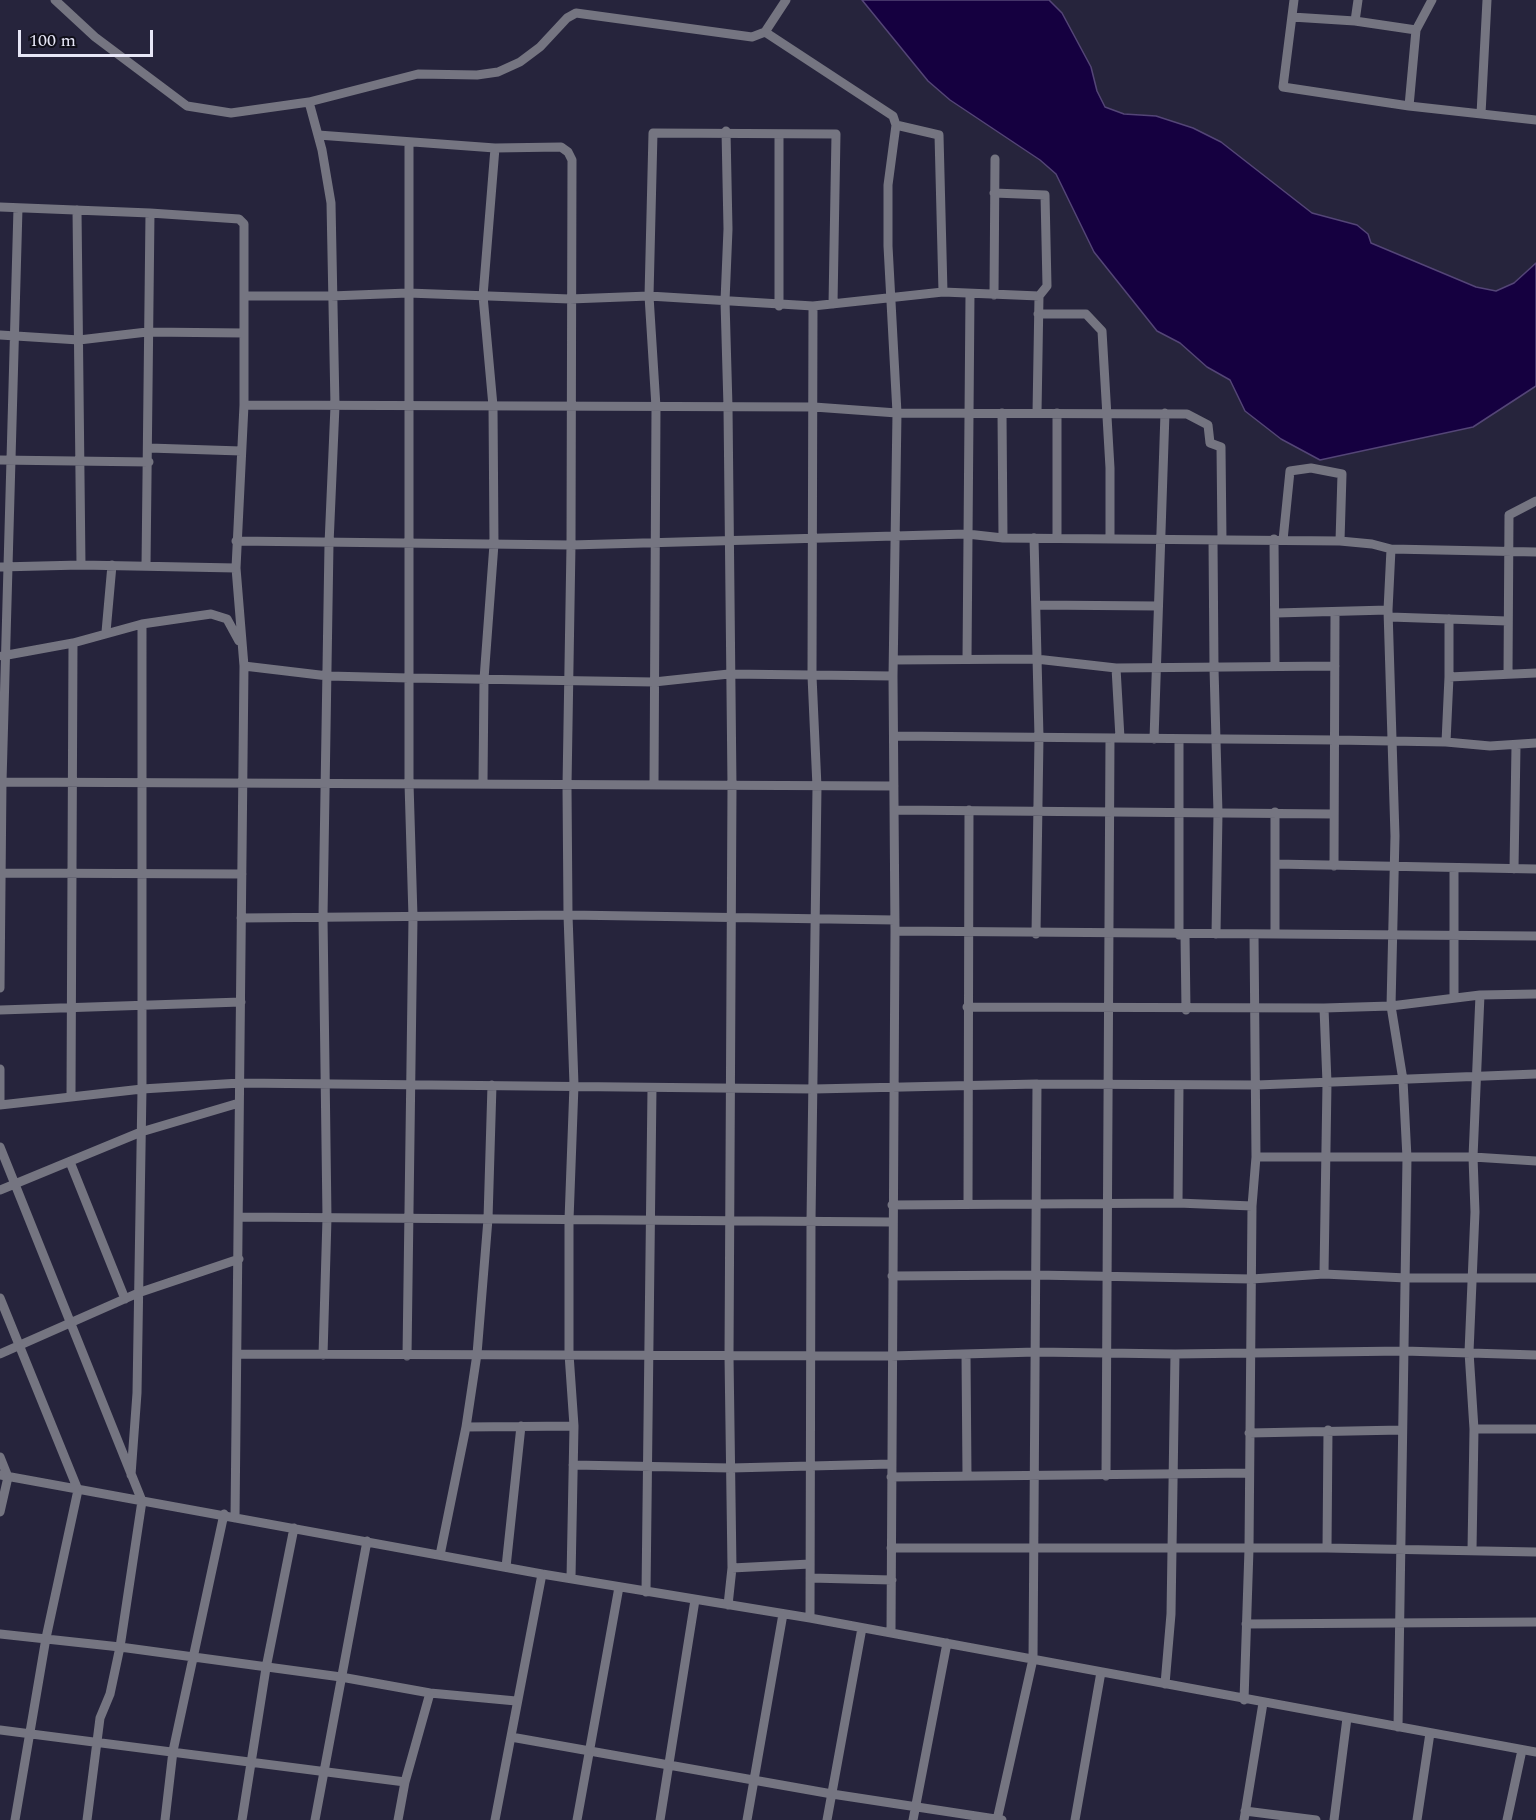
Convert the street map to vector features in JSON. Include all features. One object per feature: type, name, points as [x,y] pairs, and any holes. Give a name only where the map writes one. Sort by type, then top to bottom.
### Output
[{"type":"street","points":[[55,0],[95,37],[187,106],[231,113],[309,102],[418,74],[477,75],[498,72],[520,62],[540,47],[567,18],[576,13],[735,37],[752,37],[765,32],[786,0]]},
{"type":"street","points":[[1294,0],[1283,87],[1409,106],[1536,120]]},
{"type":"street","points":[[1355,21],[1358,0]]},
{"type":"street","points":[[1409,106],[1416,30],[1432,0]]},
{"type":"street","points":[[1481,114],[1487,0]]},
{"type":"street","points":[[1292,17],[1355,21],[1416,30]]},
{"type":"street","points":[[765,32],[893,116],[896,125],[888,185],[890,300],[897,413],[893,676],[895,926],[891,1633]]},
{"type":"street","points":[[309,102],[331,203],[334,406],[329,544],[324,917],[327,1218],[323,1355]]},
{"type":"street","points":[[896,125],[939,135],[943,292]]},
{"type":"street","points":[[654,785],[653,544],[656,408],[649,296],[653,133],[726,131],[836,134],[832,304]]},
{"type":"street","points":[[726,131],[728,229],[724,301],[728,407],[729,674],[732,786],[732,1220],[729,1356],[732,1568],[728,1605]]},
{"type":"street","points":[[779,134],[780,306]]},
{"type":"street","points":[[318,135],[495,148],[561,147],[568,152],[572,160],[570,299],[572,545],[567,786],[568,915],[574,1085],[569,1220],[569,1354],[574,1426],[571,1578]]},
{"type":"street","points":[[407,1356],[407,1218],[413,917],[409,783],[409,142]]},
{"type":"street","points":[[483,783],[484,679],[494,544],[493,406],[483,296],[495,148]]},
{"type":"street","points":[[994,295],[995,159]]},
{"type":"street","points":[[994,193],[1045,195],[1047,286],[1039,296],[1037,413]]},
{"type":"street","points":[[0,207],[150,213],[242,221],[244,405],[236,568],[244,666],[235,1518]]},
{"type":"street","points":[[0,988],[5,460],[15,336],[18,208]]},
{"type":"street","points":[[77,210],[82,460],[81,565]]},
{"type":"street","points":[[146,566],[149,462],[147,332],[150,213]]},
{"type":"street","points":[[244,296],[331,296],[408,292],[570,299],[649,296],[780,306],[890,300],[943,292],[1039,296]]},
{"type":"street","points":[[967,659],[970,294]]},
{"type":"street","points":[[810,1618],[811,1221],[817,787],[812,676],[813,306]]},
{"type":"street","points":[[1038,314],[1086,314],[1102,331],[1107,412],[1110,538]]},
{"type":"street","points":[[0,335],[79,340],[147,332],[244,333]]},
{"type":"street","points":[[244,405],[572,408],[814,407],[897,413],[1165,413],[1186,414],[1208,425],[1210,443],[1221,447],[1214,668],[1218,813],[1216,934]]},
{"type":"street","points":[[1002,413],[1003,538]]},
{"type":"street","points":[[1057,413],[1057,537]]},
{"type":"street","points":[[1154,739],[1158,551],[1161,539],[1165,413]]},
{"type":"street","points":[[149,448],[242,451]]},
{"type":"street","points":[[5,460],[149,462]]},
{"type":"street","points":[[1275,665],[1278,540],[1290,471],[1311,468],[1342,474],[1340,541]]},
{"type":"street","points":[[1508,674],[1509,515],[1536,501]]},
{"type":"street","points":[[236,541],[329,544],[572,545],[967,534],[1003,538],[1340,541],[1372,544],[1391,549],[1536,552]]},
{"type":"street","points":[[1034,538],[1039,737],[1036,934]]},
{"type":"street","points":[[1391,549],[1389,614],[1394,741],[1391,1006],[1403,1080],[1407,1158],[1398,1726]]},
{"type":"street","points":[[4,568],[81,565],[236,568]]},
{"type":"street","points":[[106,632],[112,565]]},
{"type":"street","points":[[1036,605],[1158,606]]},
{"type":"street","points":[[1276,613],[1389,614],[1507,621]]},
{"type":"street","points":[[1334,866],[1335,613]]},
{"type":"street","points":[[3,656],[73,644],[106,632],[142,624],[220,615],[227,619],[242,646]]},
{"type":"street","points":[[1446,742],[1449,619]]},
{"type":"street","points":[[131,1475],[137,1414],[142,1089],[142,624]]},
{"type":"street","points":[[71,1096],[73,644]]},
{"type":"street","points":[[894,660],[1036,659],[1116,668],[1335,666]]},
{"type":"street","points":[[244,666],[328,676],[569,681],[654,682],[729,674],[893,676]]},
{"type":"street","points":[[1106,1476],[1109,813],[1115,738],[1116,668]]},
{"type":"street","points":[[1449,677],[1536,673]]},
{"type":"street","points":[[894,736],[1216,738],[1446,742],[1516,746],[1536,743]]},
{"type":"street","points":[[1179,738],[1182,935],[1186,1010]]},
{"type":"street","points":[[1514,868],[1516,746]]},
{"type":"street","points":[[1,782],[894,786]]},
{"type":"street","points":[[895,810],[1334,814]]},
{"type":"street","points":[[968,1204],[969,810]]},
{"type":"street","points":[[1275,812],[1275,933]]},
{"type":"street","points":[[1275,864],[1536,869]]},
{"type":"street","points":[[1454,868],[1454,998]]},
{"type":"street","points":[[1,873],[242,874]]},
{"type":"street","points":[[241,918],[568,915],[816,920],[1036,934],[1275,933],[1454,937],[1536,936]]},
{"type":"street","points":[[1244,1700],[1249,1549],[1252,1206],[1256,1157],[1257,1085],[1254,934]]},
{"type":"street","points":[[967,1007],[1186,1010],[1324,1008],[1391,1006],[1480,995],[1536,994]]},
{"type":"street","points":[[1472,1550],[1474,1429],[1469,1352],[1473,1280],[1473,1156],[1480,995]]},
{"type":"street","points":[[0,1010],[242,1002]]},
{"type":"street","points":[[1324,1008],[1327,1083],[1324,1274]]},
{"type":"street","points":[[0,1069],[0,1106],[142,1089],[240,1083],[814,1089],[1037,1084],[1257,1085],[1536,1074]]},
{"type":"street","points":[[511,1737],[832,1794],[999,1820],[1033,1659],[1037,1084]]},
{"type":"street","points":[[440,1555],[466,1427],[477,1354],[488,1219],[492,1085]]},
{"type":"street","points":[[1178,1203],[1179,1086]]},
{"type":"street","points":[[646,1592],[652,1088]]},
{"type":"street","points":[[0,1190],[141,1132],[239,1103]]},
{"type":"street","points":[[0,1148],[142,1501],[120,1647],[110,1694],[100,1718],[87,1820]]},
{"type":"street","points":[[1256,1157],[1473,1156],[1536,1161]]},
{"type":"street","points":[[70,1162],[125,1299]]},
{"type":"street","points":[[892,1205],[1178,1203],[1252,1206]]},
{"type":"street","points":[[239,1217],[892,1222]]},
{"type":"street","points":[[0,1354],[138,1293],[239,1259]]},
{"type":"street","points":[[892,1276],[1035,1275],[1252,1280],[1324,1274],[1473,1280],[1536,1278]]},
{"type":"street","points":[[0,1298],[78,1490],[46,1638],[15,1820]]},
{"type":"street","points":[[238,1354],[891,1356],[1036,1352],[1174,1354],[1404,1351],[1536,1354]]},
{"type":"street","points":[[966,1353],[967,1476]]},
{"type":"street","points":[[1165,1684],[1172,1549],[1174,1354]]},
{"type":"street","points":[[506,1567],[521,1426]]},
{"type":"street","points":[[466,1427],[574,1426]]},
{"type":"street","points":[[1474,1429],[1536,1429]]},
{"type":"street","points":[[1249,1433],[1402,1430]]},
{"type":"street","points":[[1327,1548],[1328,1431]]},
{"type":"street","points":[[0,1457],[4,1476],[0,1512]]},
{"type":"street","points":[[573,1465],[730,1468],[891,1464]]},
{"type":"street","points":[[891,1477],[1249,1473]]},
{"type":"street","points":[[4,1476],[224,1514],[235,1518],[542,1574],[810,1618],[1244,1700],[1536,1752]]},
{"type":"street","points":[[165,1820],[173,1751],[224,1514]]},
{"type":"street","points":[[242,1820],[266,1668],[294,1528]]},
{"type":"street","points":[[315,1820],[367,1541]]},
{"type":"street","points":[[891,1548],[1327,1548],[1536,1552]]},
{"type":"street","points":[[732,1568],[810,1564]]},
{"type":"street","points":[[495,1820],[542,1574]]},
{"type":"street","points":[[810,1578],[892,1580]]},
{"type":"street","points":[[577,1820],[619,1587]]},
{"type":"street","points":[[660,1820],[695,1600]]},
{"type":"street","points":[[747,1820],[783,1614]]},
{"type":"street","points":[[1246,1624],[1536,1622]]},
{"type":"street","points":[[827,1820],[862,1628]]},
{"type":"street","points":[[0,1634],[120,1647],[341,1677],[430,1693],[516,1701]]},
{"type":"street","points":[[913,1820],[947,1643]]},
{"type":"street","points":[[1075,1820],[1101,1672]]},
{"type":"street","points":[[398,1820],[405,1782],[430,1693]]},
{"type":"street","points":[[1263,1703],[1244,1815],[1316,1820]]},
{"type":"street","points":[[1334,1820],[1347,1718]]},
{"type":"street","points":[[0,1730],[405,1782]]},
{"type":"street","points":[[1417,1820],[1430,1733]]},
{"type":"street","points":[[1507,1820],[1522,1750]]},
{"type":"shaded area","points":[[862,0],[1049,0],[1062,13],[1091,67],[1097,91],[1105,107],[1124,114],[1156,116],[1193,128],[1221,142],[1312,213],[1357,225],[1368,234],[1371,243],[1476,287],[1496,291],[1514,283],[1536,263],[1536,386],[1473,427],[1320,460],[1281,439],[1245,411],[1230,380],[1207,367],[1180,343],[1157,331],[1094,252],[1056,174],[1040,160],[950,100],[928,81]]}]
